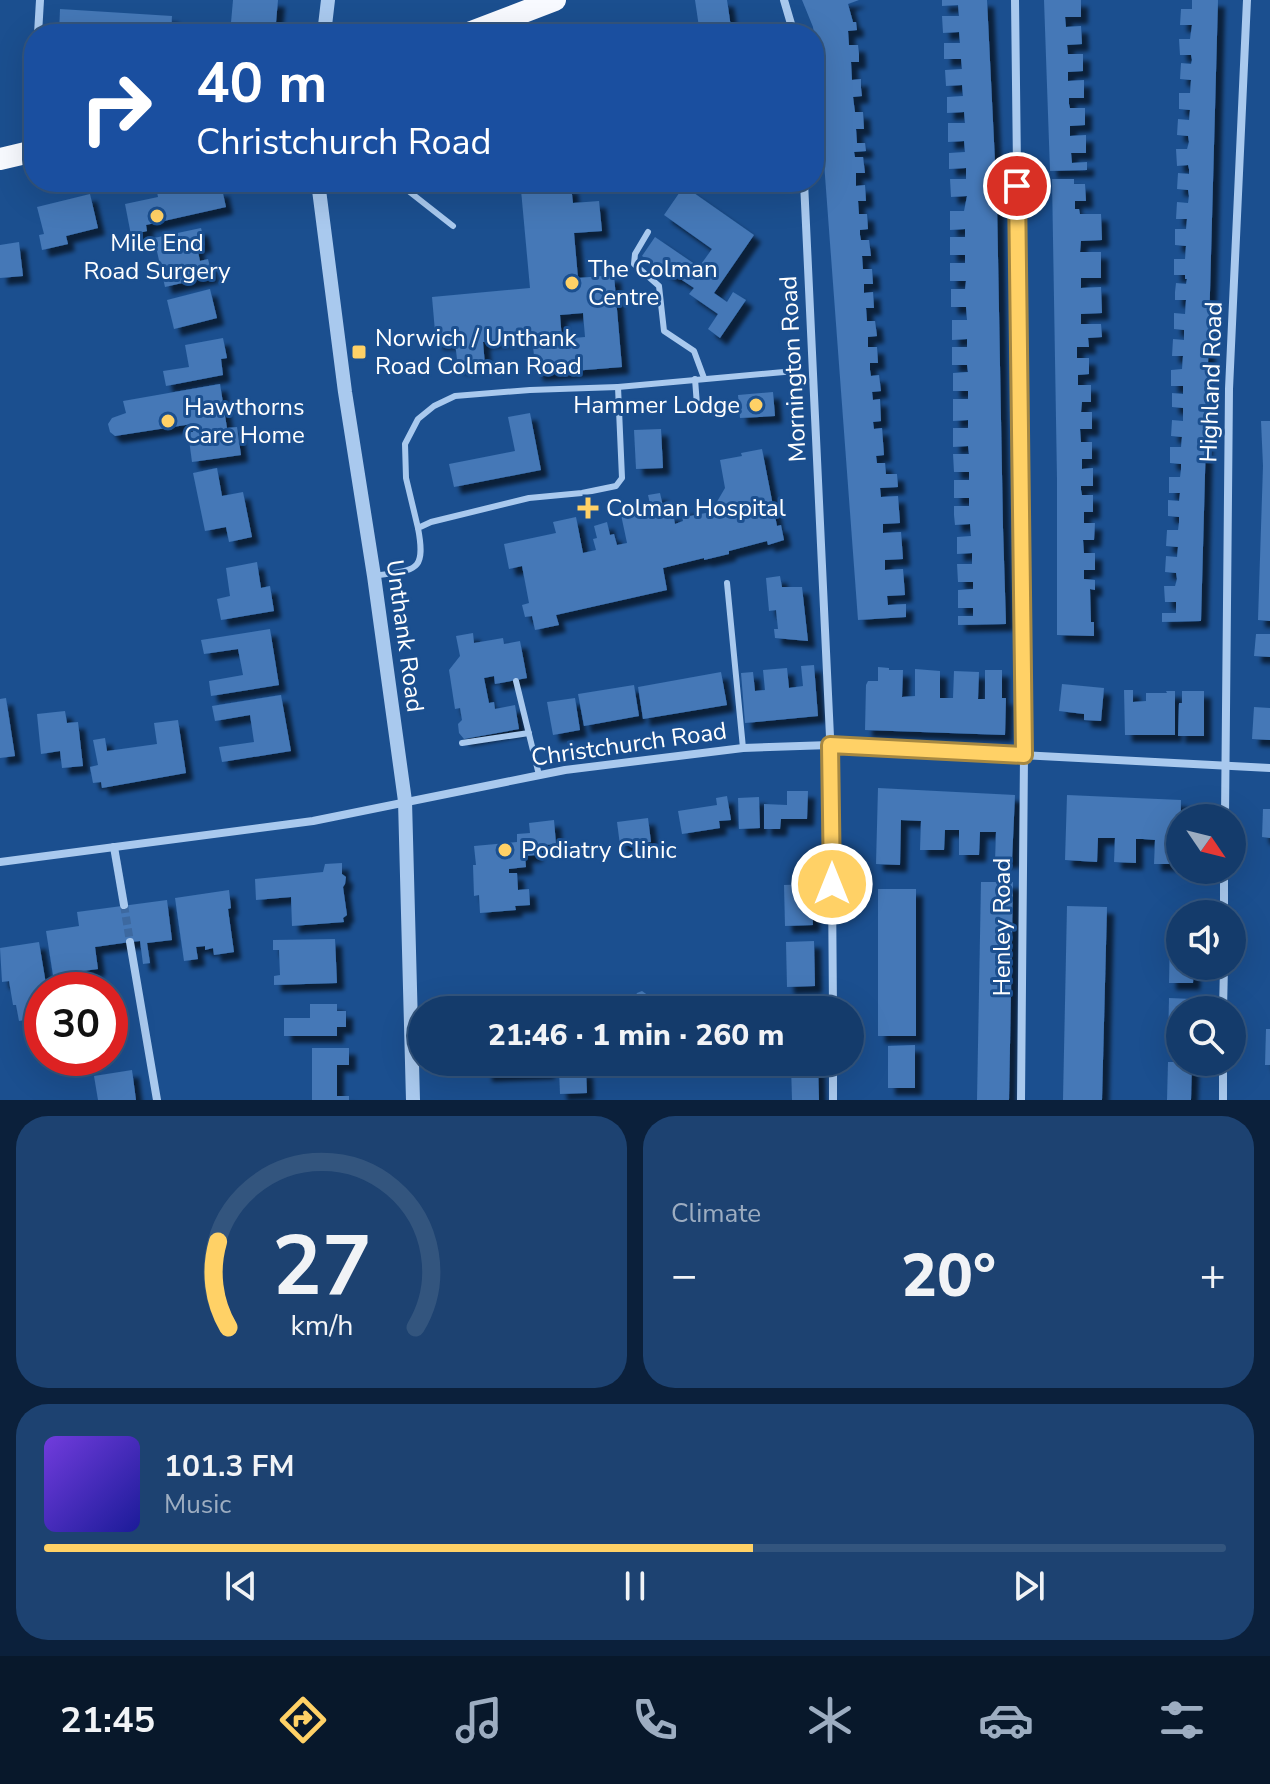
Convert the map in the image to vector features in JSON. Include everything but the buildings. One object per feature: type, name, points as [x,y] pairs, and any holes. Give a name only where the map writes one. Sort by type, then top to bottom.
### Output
[{"type":"highway","points":[[492,24],[555,0]]},
{"type":"highway","points":[[0,159],[24,153]]},
{"type":"street","points":[[39,24],[40,0]]},
{"type":"street","points":[[325,24],[328,0]]},
{"type":"street","points":[[784,0],[791,24]]},
{"type":"street","name":"Henley Road","points":[[1015,0],[1024,755],[1021,1100]]},
{"type":"street","name":"Highland Road","points":[[1225,804],[1229,389],[1247,0]]},
{"type":"street","name":"Unthank Road","points":[[319,192],[345,392],[405,801],[413,1100]]},
{"type":"street","name":"Mornington Road","points":[[804,192],[830,745],[833,996]]},
{"type":"street","name":"Christchurch Road","points":[[0,862],[313,821],[565,770],[743,748],[830,745],[1270,768]]},
{"type":"street","points":[[114,847],[124,905]]},
{"type":"street","points":[[130,942],[157,1100]]},
{"type":"street","points":[[833,1076],[833,1100]]},
{"type":"street","points":[[1223,1076],[1223,1100]]},
{"type":"lane","points":[[410,192],[453,226]]},
{"type":"lane","points":[[648,232],[635,254],[634,264],[659,286],[664,331],[694,351],[704,378]]},
{"type":"lane","points":[[374,576],[412,570],[419,562],[422,548],[406,478],[405,444],[418,419],[434,406],[455,396],[493,392],[618,387],[784,372]]},
{"type":"lane","points":[[695,379],[697,405]]},
{"type":"lane","points":[[418,528],[431,522],[529,498],[616,486],[622,478],[618,387]]},
{"type":"lane","points":[[727,583],[743,748]]},
{"type":"lane","points":[[516,681],[539,775]]},
{"type":"lane","points":[[462,743],[529,733]]},
{"type":"tunnel","points":[[124,905],[130,942]]},
{"type":"place","name":"Mile End Road Surgery","points":[[157,216]]},
{"type":"place","name":"The Colman Centre","points":[[572,283]]},
{"type":"place","name":"Norwich / Unthank Road Colman Road","points":[[359,352]]},
{"type":"place","name":"Hammer Lodge","points":[[756,405]]},
{"type":"place","name":"Hawthorns Care Home","points":[[168,421]]},
{"type":"place","name":"Colman Hospital","points":[[588,508]]},
{"type":"place","name":"Podiatry Clinic","points":[[505,850]]},
{"type":"route","points":[[832,884],[830,745],[1024,755],[1017,186]]}]
